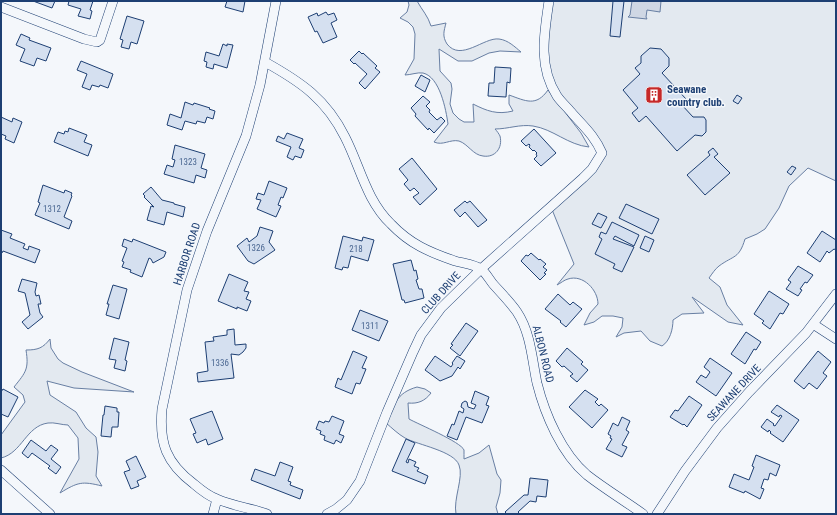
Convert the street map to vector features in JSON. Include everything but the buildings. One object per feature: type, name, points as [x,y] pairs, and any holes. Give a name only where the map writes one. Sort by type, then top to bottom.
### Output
[{"type":"street","points":[[1,7],[84,39],[97,42],[100,40],[113,1]]},
{"type":"street","name":"HARBOR ROAD","points":[[217,499],[207,494],[182,475],[173,463],[163,441],[161,423],[162,409],[188,290],[207,231],[246,136],[260,85],[276,1]]},
{"type":"street","name":"CLUB DRIVE","points":[[327,514],[347,500],[360,481],[387,412],[421,335],[441,308],[481,269],[592,169],[602,153],[597,141],[558,97],[546,74],[544,35],[548,1]]},
{"type":"street","points":[[265,62],[293,78],[309,90],[319,99],[334,117],[373,200],[391,224],[411,241],[429,252],[481,269]]},
{"type":"street","name":"ALBON ROAD","points":[[481,269],[518,313],[526,329],[542,400],[554,430],[564,448],[576,464],[587,475],[643,514]]},
{"type":"street","name":"SEAWANE DRIVE","points":[[657,514],[685,471],[717,428],[749,392],[806,333],[836,294]]},
{"type":"street","points":[[813,324],[836,339]]},
{"type":"street","points":[[2,473],[50,514]]},
{"type":"street","points":[[213,514],[217,499],[267,514]]},
{"type":"shaded area","points":[[408,1],[417,1],[427,16],[431,26],[446,23],[444,38],[447,44],[453,49],[459,51],[466,50],[493,39],[499,39],[508,42],[521,52],[500,51],[489,53],[472,61],[458,61],[439,49],[440,71],[451,83],[452,89],[450,104],[453,113],[459,119],[464,122],[474,122],[473,104],[492,112],[502,113],[513,111],[509,104],[509,95],[526,101],[535,101],[544,95],[548,90],[581,133],[589,147],[581,146],[547,130],[533,126],[495,129],[501,140],[499,148],[494,154],[487,156],[476,154],[465,144],[459,141],[440,143],[434,142],[448,124],[447,118],[444,103],[434,81],[423,73],[405,75],[414,59],[415,34],[413,27],[408,22],[400,18],[407,12],[409,5]]},
{"type":"shaded area","points":[[548,1],[836,1],[836,181],[808,168],[789,186],[779,208],[765,229],[745,239],[741,250],[735,256],[718,267],[709,278],[720,287],[727,305],[743,325],[728,322],[692,297],[704,313],[682,314],[673,320],[670,334],[665,344],[662,346],[650,341],[641,331],[624,333],[616,337],[622,327],[623,318],[602,316],[594,322],[584,325],[590,313],[598,304],[595,293],[589,284],[574,278],[567,279],[557,285],[574,264],[551,207],[601,158],[599,147],[547,84]]},
{"type":"shaded area","points":[[632,1],[661,1],[660,12],[647,10],[647,19],[628,17],[630,15]]},
{"type":"shaded area","points":[[50,339],[51,348],[58,359],[63,363],[134,392],[74,388],[47,381],[50,395],[76,412],[86,428],[96,437],[98,452],[96,476],[102,486],[85,483],[71,487],[60,493],[79,459],[78,438],[68,425],[48,423],[41,425],[34,429],[14,451],[1,458],[1,435],[25,402],[23,395],[14,387],[26,370],[26,350],[40,348]]},
{"type":"shaded area","points":[[417,387],[425,389],[431,393],[421,401],[408,403],[409,419],[455,442],[464,450],[464,459],[479,453],[489,445],[497,474],[501,480],[500,493],[496,507],[498,514],[456,514],[455,508],[460,470],[456,460],[443,452],[405,438],[386,423],[400,396]]},
{"type":"place","name":"Seawane country club.","points":[[654,95]]}]
